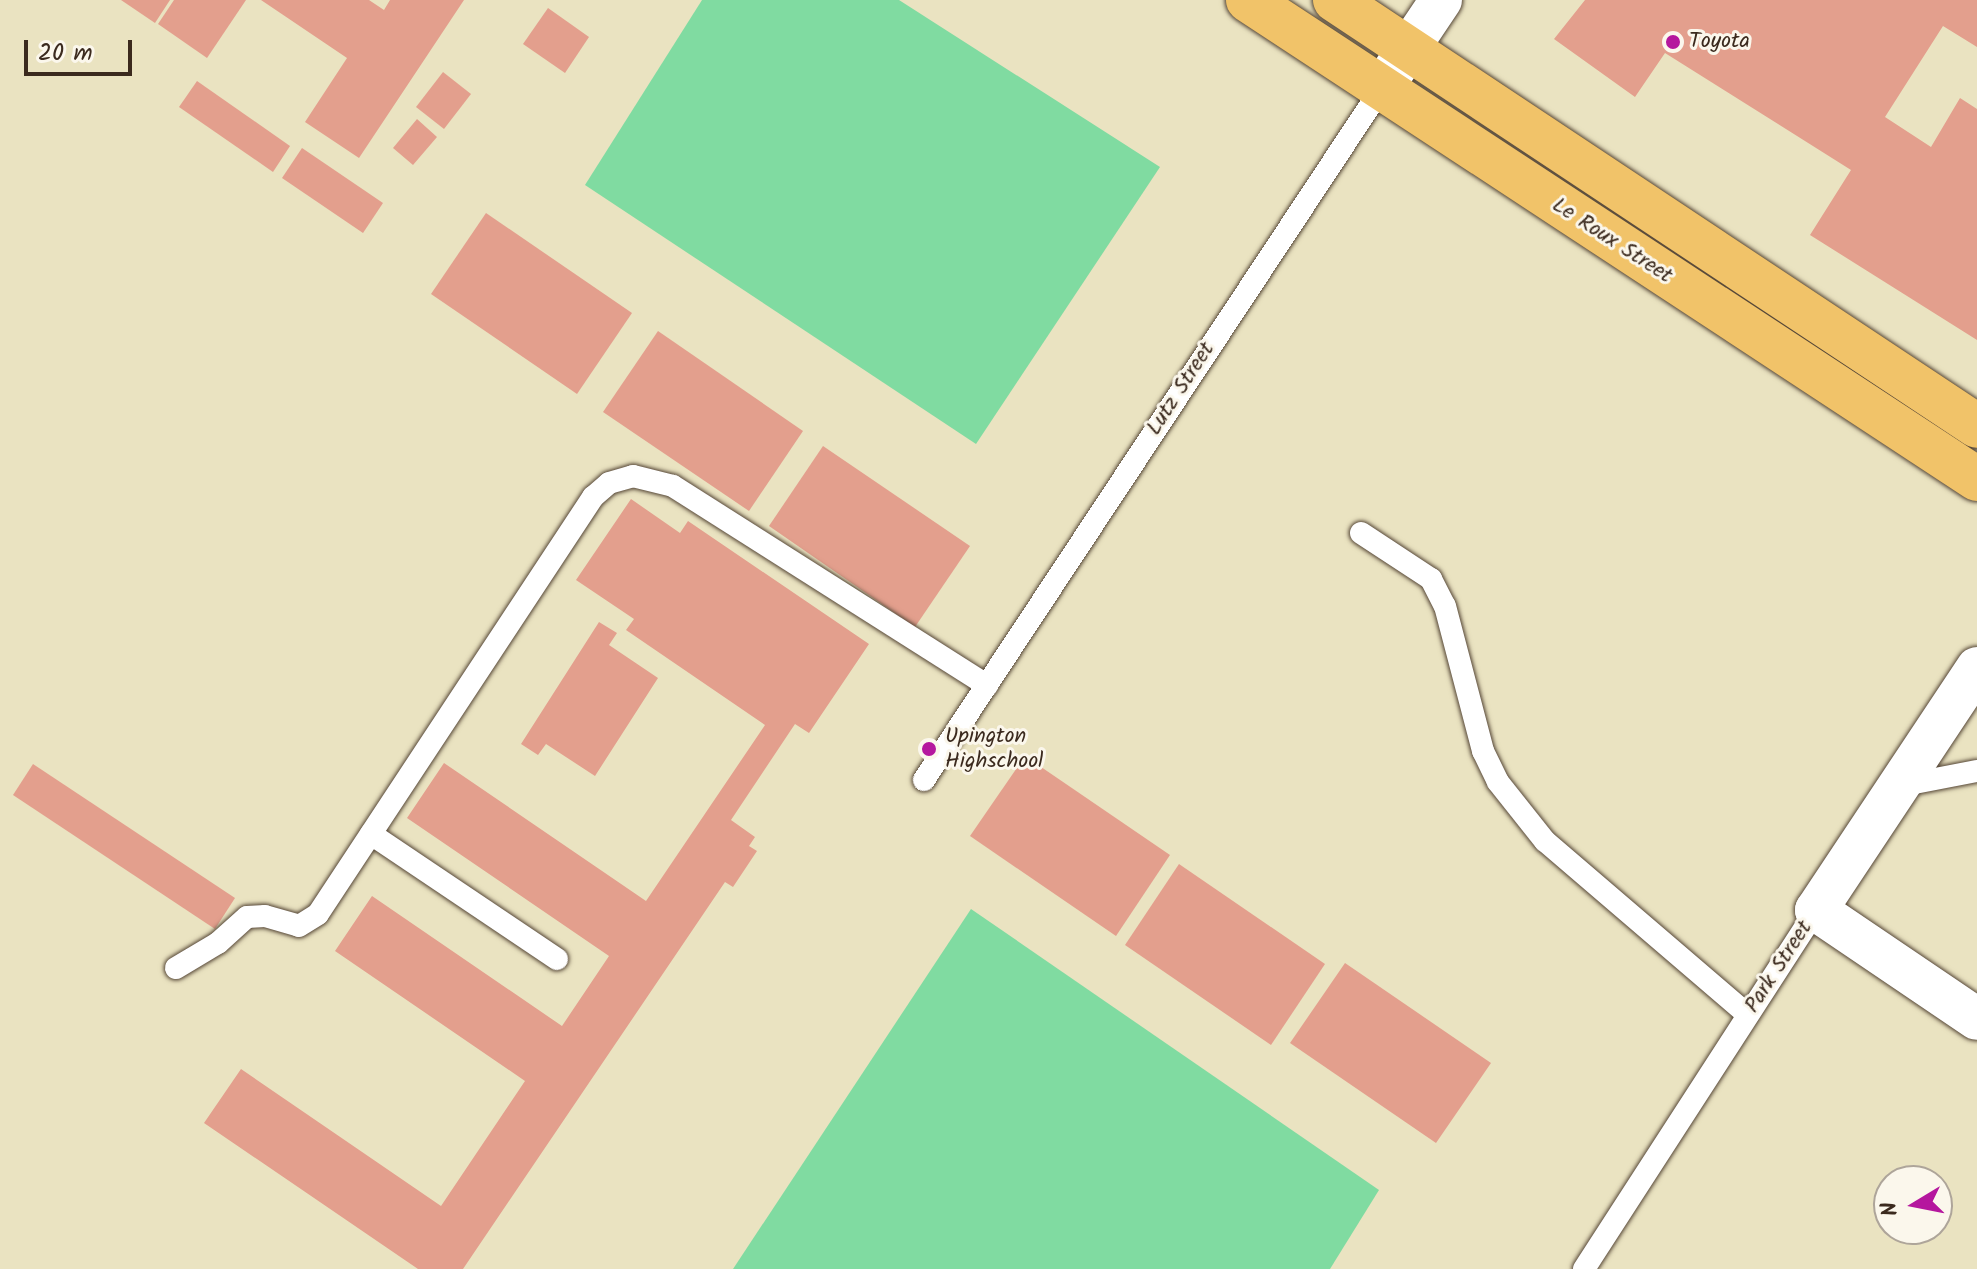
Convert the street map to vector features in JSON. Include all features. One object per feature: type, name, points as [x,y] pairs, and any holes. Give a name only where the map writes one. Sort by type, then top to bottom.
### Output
[{"type":"highway","name":"Le Roux Street","points":[[1248,0],[1977,479]]},
{"type":"highway","points":[[1335,0],[1977,426]]},
{"type":"street","name":"Lutz Street","points":[[1381,89],[1441,0]]},
{"type":"street","name":"Park Street","points":[[1816,910],[1977,668]]},
{"type":"street","points":[[1816,910],[1977,1019]]},
{"type":"lane","name":"Lutz Street","points":[[924,780],[1381,89]]},
{"type":"lane","points":[[176,968],[218,943],[247,917],[309,924],[593,497],[609,483],[633,476],[673,486],[987,685]]},
{"type":"lane","points":[[1361,533],[1431,579],[1445,606],[1483,751],[1498,782],[1545,841],[1748,1015]]},
{"type":"lane","points":[[1899,786],[1977,771]]},
{"type":"lane","points":[[371,834],[557,959]]},
{"type":"lane","name":"Park Street","points":[[1584,1269],[1816,910]]},
{"type":"green space","points":[[702,0],[899,0],[1160,167],[976,444],[585,185]]},
{"type":"green space","points":[[971,909],[1379,1190],[1330,1269],[733,1269]]},
{"type":"building","points":[[121,0],[170,0],[155,23]]},
{"type":"building","points":[[174,0],[246,0],[207,58],[158,24]]},
{"type":"building","points":[[261,0],[369,0],[384,10],[390,0],[464,0],[359,158],[305,122],[347,58]]},
{"type":"building","points":[[1585,0],[1977,0],[1977,47],[1943,26],[1885,117],[1931,147],[1960,98],[1977,109],[1977,340],[1810,235],[1851,170],[1665,53],[1635,97],[1554,39]]},
{"type":"building","points":[[548,8],[589,37],[565,73],[523,44]]},
{"type":"building","points":[[443,72],[471,94],[444,129],[416,107]]},
{"type":"building","points":[[197,81],[290,146],[273,172],[179,107]]},
{"type":"building","points":[[417,119],[437,137],[413,165],[393,148]]},
{"type":"building","points":[[302,148],[383,203],[363,233],[282,178]]},
{"type":"building","points":[[486,213],[632,313],[577,394],[431,294]]},
{"type":"building","points":[[658,331],[803,431],[749,511],[603,412]]},
{"type":"building","points":[[823,446],[970,546],[915,627],[769,526]]},
{"type":"building","points":[[631,499],[680,533],[688,521],[869,644],[809,733],[795,724],[731,820],[755,837],[749,846],[757,851],[733,887],[725,882],[463,1269],[418,1269],[204,1123],[241,1069],[441,1206],[525,1081],[335,951],[372,896],[562,1026],[609,956],[407,818],[444,763],[646,901],[765,725],[626,630],[634,619],[576,580]]},
{"type":"building","points":[[599,622],[617,633],[609,645],[658,678],[595,776],[546,744],[538,755],[521,744]]},
{"type":"building","points":[[1025,756],[1170,855],[1116,936],[970,836]]},
{"type":"building","points":[[33,764],[235,898],[215,929],[13,795]]},
{"type":"building","points":[[1179,864],[1325,964],[1271,1045],[1125,945]]},
{"type":"building","points":[[1345,963],[1491,1063],[1436,1143],[1290,1043]]},
{"type":"place","name":"Toyota","points":[[1673,42]]},
{"type":"place","name":"Upington Highschool","points":[[929,749]]}]
